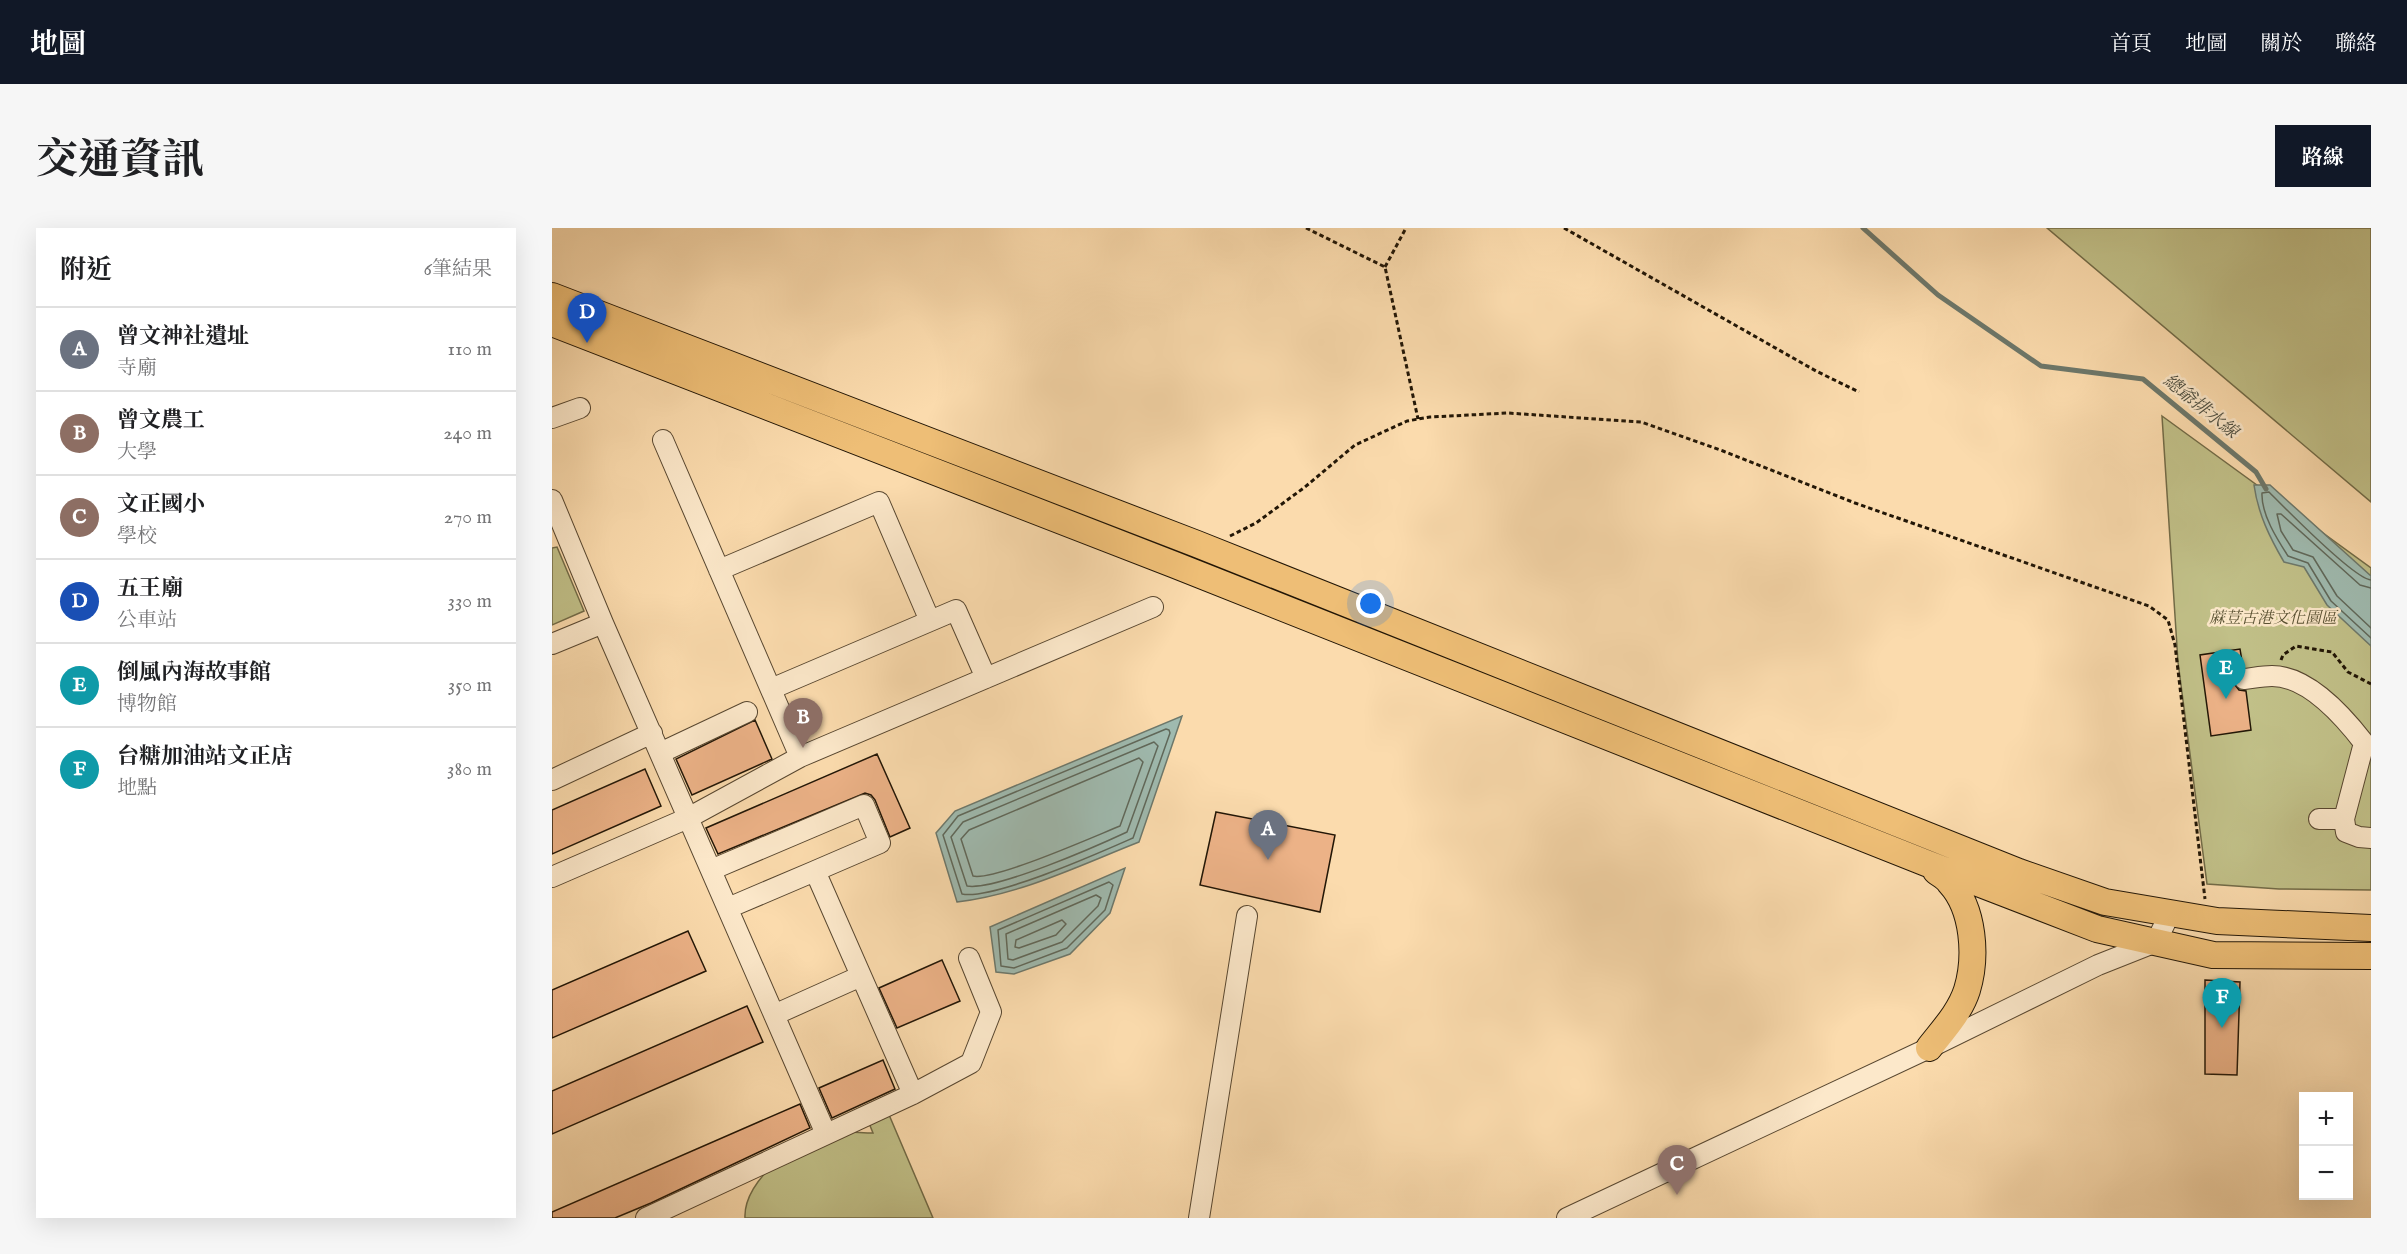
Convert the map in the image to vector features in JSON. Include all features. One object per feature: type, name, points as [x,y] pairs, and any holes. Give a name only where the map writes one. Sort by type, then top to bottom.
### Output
[{"type":"main road","points":[[552,296],[1208,548],[2019,872],[2106,902],[2226,922],[2371,928]]},
{"type":"main road","points":[[552,322],[1197,573],[2097,929],[2213,955],[2371,956]]},
{"type":"main road","points":[[1926,863],[1950,882],[1960,896],[1969,923],[1973,958],[1967,990],[1953,1018],[1929,1048]]},
{"type":"street","points":[[552,418],[580,408]]},
{"type":"street","points":[[663,440],[800,758]]},
{"type":"street","points":[[552,501],[826,1134]]},
{"type":"street","points":[[719,570],[879,502],[930,621]]},
{"type":"street","points":[[552,877],[688,818],[800,758],[1153,607]]},
{"type":"street","points":[[771,689],[956,610],[986,678]]},
{"type":"street","points":[[552,644],[603,623]]},
{"type":"street","points":[[2244,679],[2274,676],[2300,684],[2330,704],[2368,743],[2344,819],[2346,832],[2359,837],[2371,838]]},
{"type":"street","points":[[660,753],[747,712]]},
{"type":"street","points":[[552,780],[652,733]]},
{"type":"street","points":[[711,870],[864,805],[880,843],[728,908]]},
{"type":"street","points":[[2319,819],[2344,819]]},
{"type":"street","points":[[815,871],[913,1094]]},
{"type":"street","points":[[1567,1218],[1929,1048],[2098,965],[2156,942],[2170,913]]},
{"type":"street","points":[[1199,1218],[1247,916]]},
{"type":"street","points":[[646,1218],[688,1209],[826,1134],[913,1094],[971,1063],[991,1012],[969,958]]},
{"type":"street","points":[[774,1016],[861,976]]},
{"type":"path","points":[[1306,228],[1385,267]]},
{"type":"path","points":[[1406,228],[1385,267],[1418,419]]},
{"type":"path","points":[[1564,228],[1816,371],[1859,392]]},
{"type":"path","points":[[1228,537],[1256,523],[1305,487],[1355,445],[1407,421],[1508,413],[1641,422],[1723,451],[1855,503],[2149,606],[2168,620],[2175,645],[2205,896],[2203,918]]},
{"type":"path","points":[[2277,668],[2283,655],[2296,646],[2332,652],[2348,672],[2371,684]]},
{"type":"green space","points":[[2047,228],[2371,228],[2371,502]]},
{"type":"green space","name":"蔴荳古港文化園區","points":[[2162,416],[2371,568],[2371,890],[2279,889],[2207,884],[2178,662]]},
{"type":"green space","points":[[557,547],[584,611],[552,625],[552,548]]},
{"type":"green space","points":[[884,1103],[933,1218],[745,1218],[747,1203],[753,1189],[776,1162],[806,1142],[822,1136],[836,1132],[873,1133],[864,1111]]},
{"type":"water","points":[[2254,485],[2270,485],[2371,576],[2371,646],[2327,605],[2304,567],[2284,562],[2265,525]]},
{"type":"water","points":[[1182,716],[1139,842],[1027,886],[957,902],[936,833],[955,811]]},
{"type":"water","points":[[1125,868],[1110,913],[1070,954],[1014,974],[996,972],[990,927]]},
{"type":"building","points":[[2240,649],[2243,667],[2233,674],[2232,681],[2239,690],[2246,691],[2251,730],[2211,736],[2200,655]]},
{"type":"building","points":[[755,720],[772,759],[692,795],[676,759]]},
{"type":"building","points":[[877,754],[910,828],[890,837],[875,800],[871,795],[865,793],[718,854],[706,828]]},
{"type":"building","points":[[645,769],[661,806],[552,854],[552,810]]},
{"type":"building","points":[[1216,812],[1335,835],[1320,912],[1200,885]]},
{"type":"building","points":[[688,931],[706,971],[552,1038],[552,990]]},
{"type":"building","points":[[942,960],[960,1001],[897,1028],[879,988]]},
{"type":"building","points":[[2205,980],[2240,982],[2237,1075],[2205,1074]]},
{"type":"building","points":[[747,1006],[763,1042],[552,1134],[552,1091]]},
{"type":"building","points":[[883,1060],[895,1089],[832,1118],[819,1088]]},
{"type":"building","points":[[800,1104],[810,1128],[651,1203],[615,1218],[552,1218],[552,1212]]},
{"type":"waterway","name":"總爺排水線","points":[[1863,228],[1938,295],[2041,366],[2143,379],[2256,472],[2266,489]]},
{"type":"place","name":"五王廟","points":[[587,343]]},
{"type":"place","name":"倒風內海故事館","points":[[2226,699]]},
{"type":"place","name":"曾文農工","points":[[803,748]]},
{"type":"place","name":"曾文神社遺址","points":[[1268,860]]},
{"type":"place","name":"台糖加油站文正店","points":[[2222,1028]]},
{"type":"place","name":"文正國小","points":[[1677,1195]]}]
